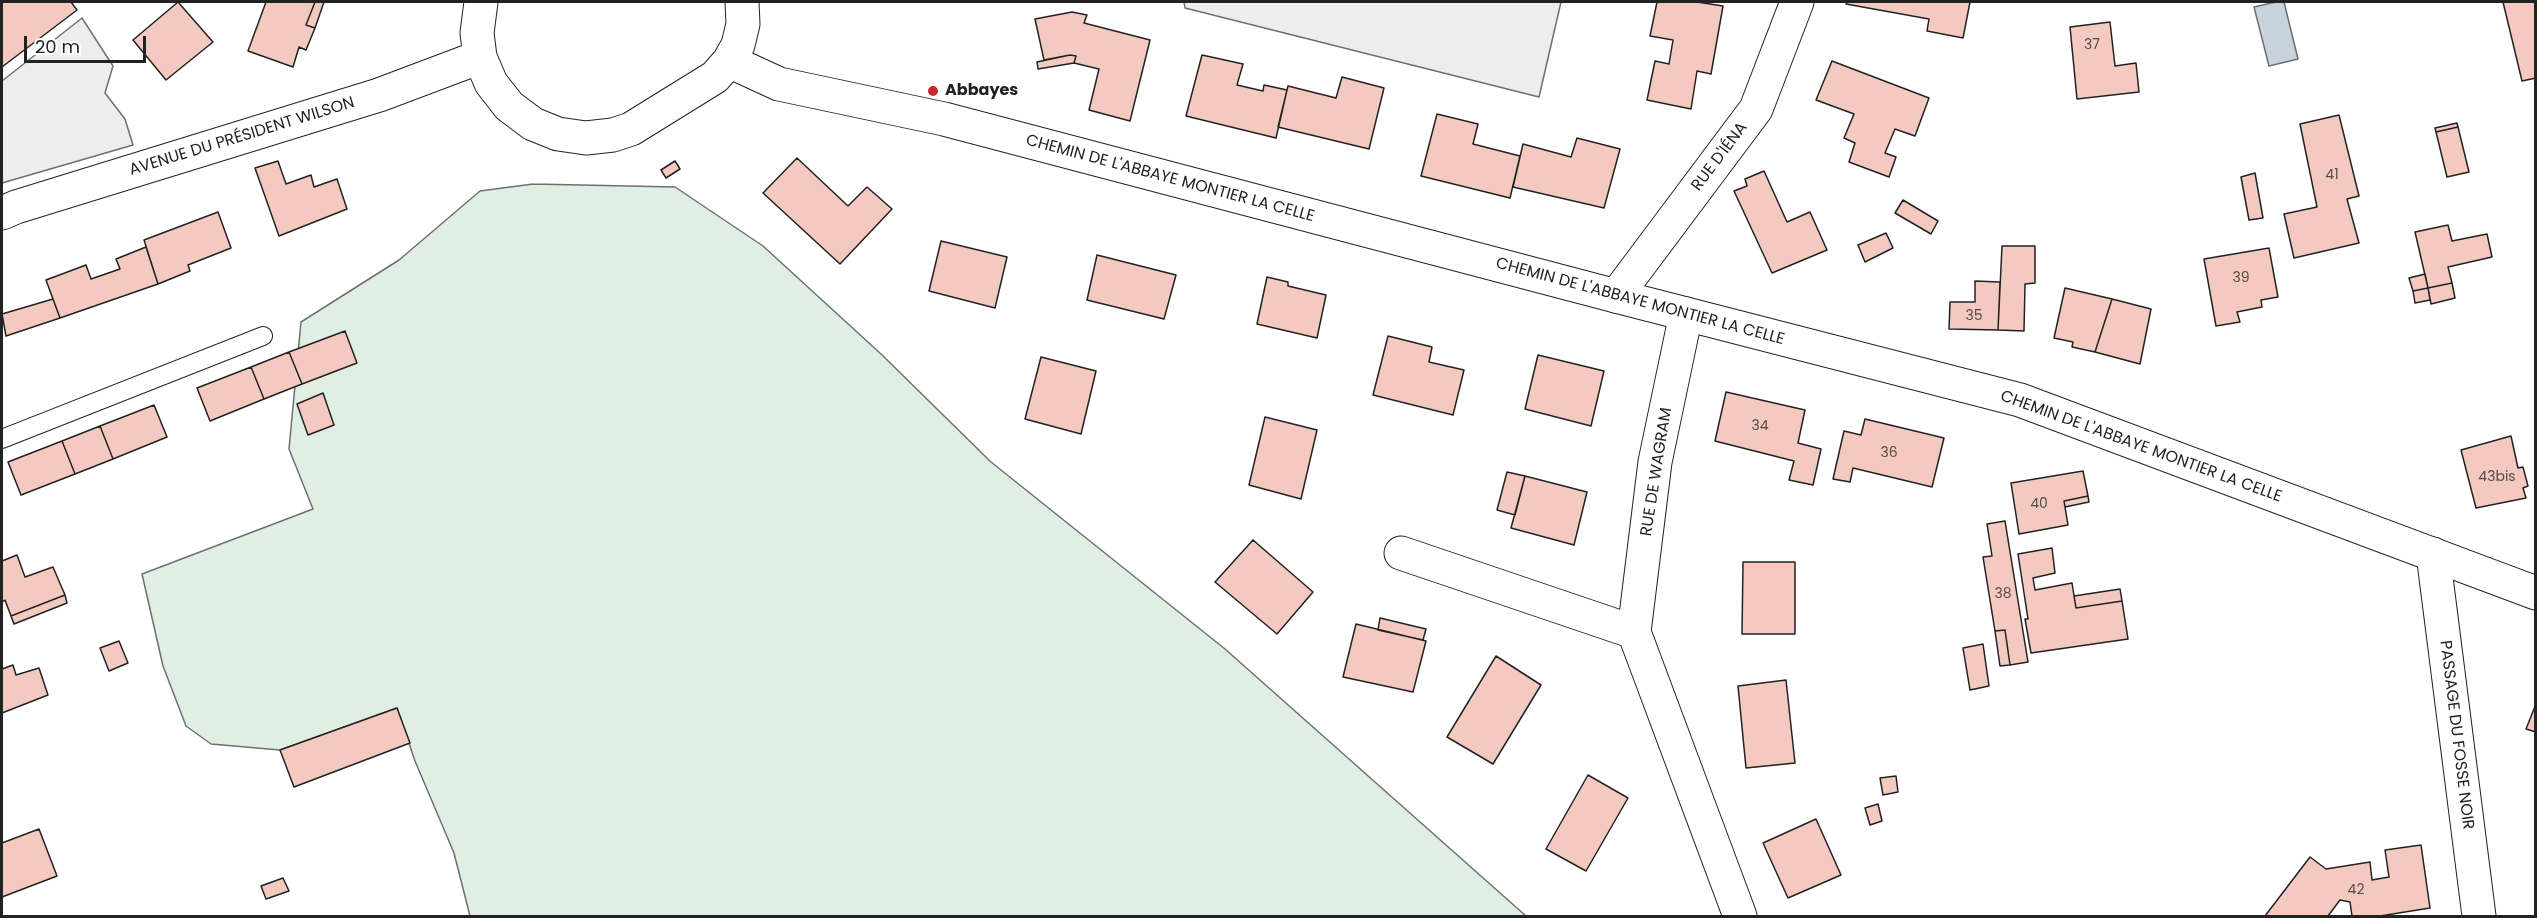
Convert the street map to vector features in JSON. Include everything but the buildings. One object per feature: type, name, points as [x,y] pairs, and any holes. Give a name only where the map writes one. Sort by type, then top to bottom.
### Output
[{"type":"street","points":[[481,2],[477,33],[480,57],[491,83],[509,106],[533,124],[558,134],[586,138],[613,135],[631,129],[715,77],[729,61],[738,45],[743,24],[742,2]]},
{"type":"street","name":"RUE D'IÉNA","points":[[1616,296],[1756,109],[1797,2]]},
{"type":"street","name":"AVENUE DU PRÉSIDENT WILSON","points":[[2,213],[379,95],[480,57]]},
{"type":"street","name":"CHEMIN DE L'ABBAYE MONTIER LA CELLE","points":[[729,61],[778,84],[944,119],[2020,400],[2535,593]]},
{"type":"street","name":"RUE DE WAGRAM","points":[[1686,314],[1655,462],[1634,632],[1740,916]]},
{"type":"street","points":[[1401,553],[1634,632]]},
{"type":"street","name":"PASSAGE DU FOSSE NOIR","points":[[2433,554],[2479,916]]},
{"type":"lane","points":[[2,439],[263,336]]},
{"type":"green space","points":[[533,184],[675,187],[763,246],[881,354],[991,462],[1225,649],[1526,916],[470,916],[454,853],[415,761],[397,708],[280,750],[211,744],[186,726],[163,666],[142,574],[313,509],[289,449],[301,322],[399,260],[480,191]]},
{"type":"shaded area","points":[[1184,2],[1561,2],[1539,97],[1185,8]]},
{"type":"shaded area","points":[[2284,2],[2298,59],[2269,66],[2254,7]]},
{"type":"shaded area","points":[[82,18],[113,66],[105,93],[125,119],[133,145],[2,183],[2,81]]},
{"type":"place","name":"Abbayes","points":[[933,91]]}]
